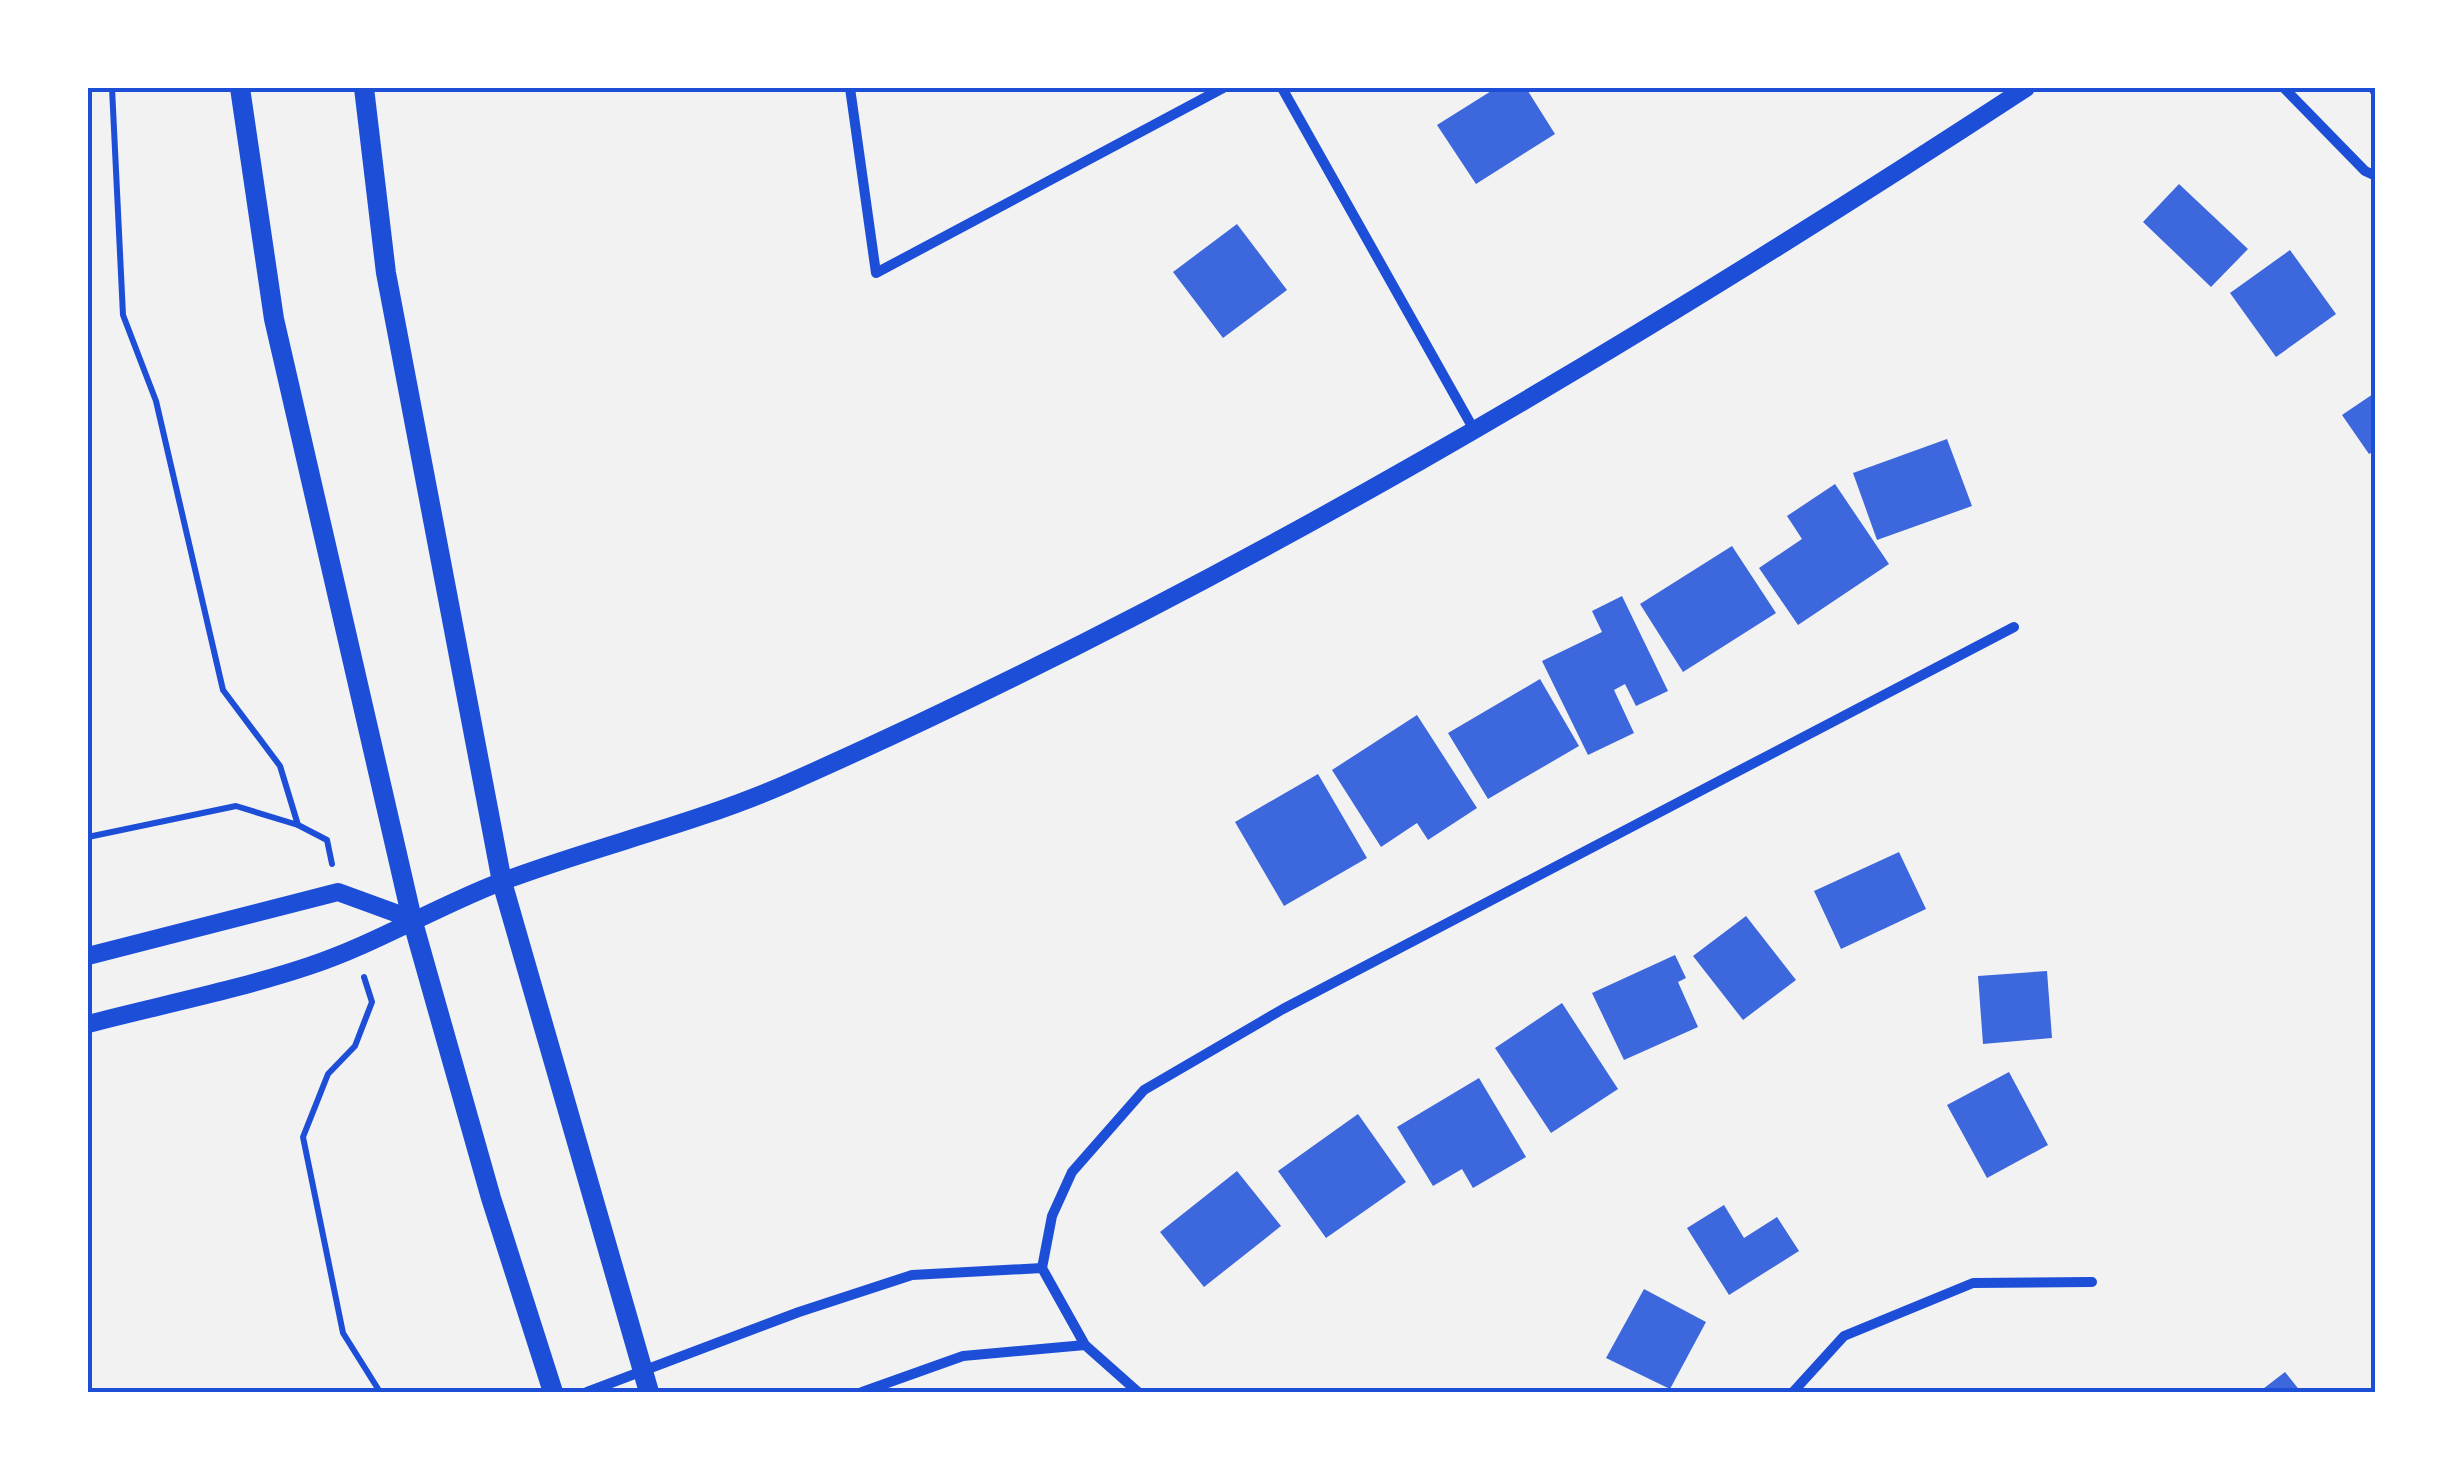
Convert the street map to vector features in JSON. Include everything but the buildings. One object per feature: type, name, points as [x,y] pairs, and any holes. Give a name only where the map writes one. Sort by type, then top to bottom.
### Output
[{"type":"main road","points":[[240,88],[274,319],[412,919],[491,1198],[553,1392]]},
{"type":"main road","points":[[364,88],[386,273],[502,882],[646,1382]]},
{"type":"street","points":[[850,88],[876,272],[1224,88]]},
{"type":"street","points":[[1282,88],[1473,428]]},
{"type":"street","points":[[88,1024],[311,966],[502,882],[642,838],[780,787],[906,729],[1332,513],[1671,316],[2026,88]]},
{"type":"street","points":[[2284,88],[2364,170],[2376,176]]},
{"type":"street","points":[[1138,1392],[1085,1345],[1042,1268],[1052,1216],[1072,1172],[1144,1090],[1283,1009],[2014,628]]},
{"type":"street","points":[[88,956],[338,892],[412,919]]},
{"type":"street","points":[[587,1392],[646,1382],[798,1312],[912,1276],[1042,1268]]},
{"type":"street","points":[[1792,1392],[1844,1336],[1973,1283],[2092,1282]]},
{"type":"street","points":[[862,1392],[963,1356],[1085,1345]]},
{"type":"path","points":[[112,88],[124,315],[156,401],[223,690],[280,766],[298,825]]},
{"type":"path","points":[[88,837],[236,806],[298,825],[327,840],[338,892]]},
{"type":"path","points":[[356,945],[372,1002],[355,1046],[328,1074],[303,1136],[343,1333],[380,1392]]}]
